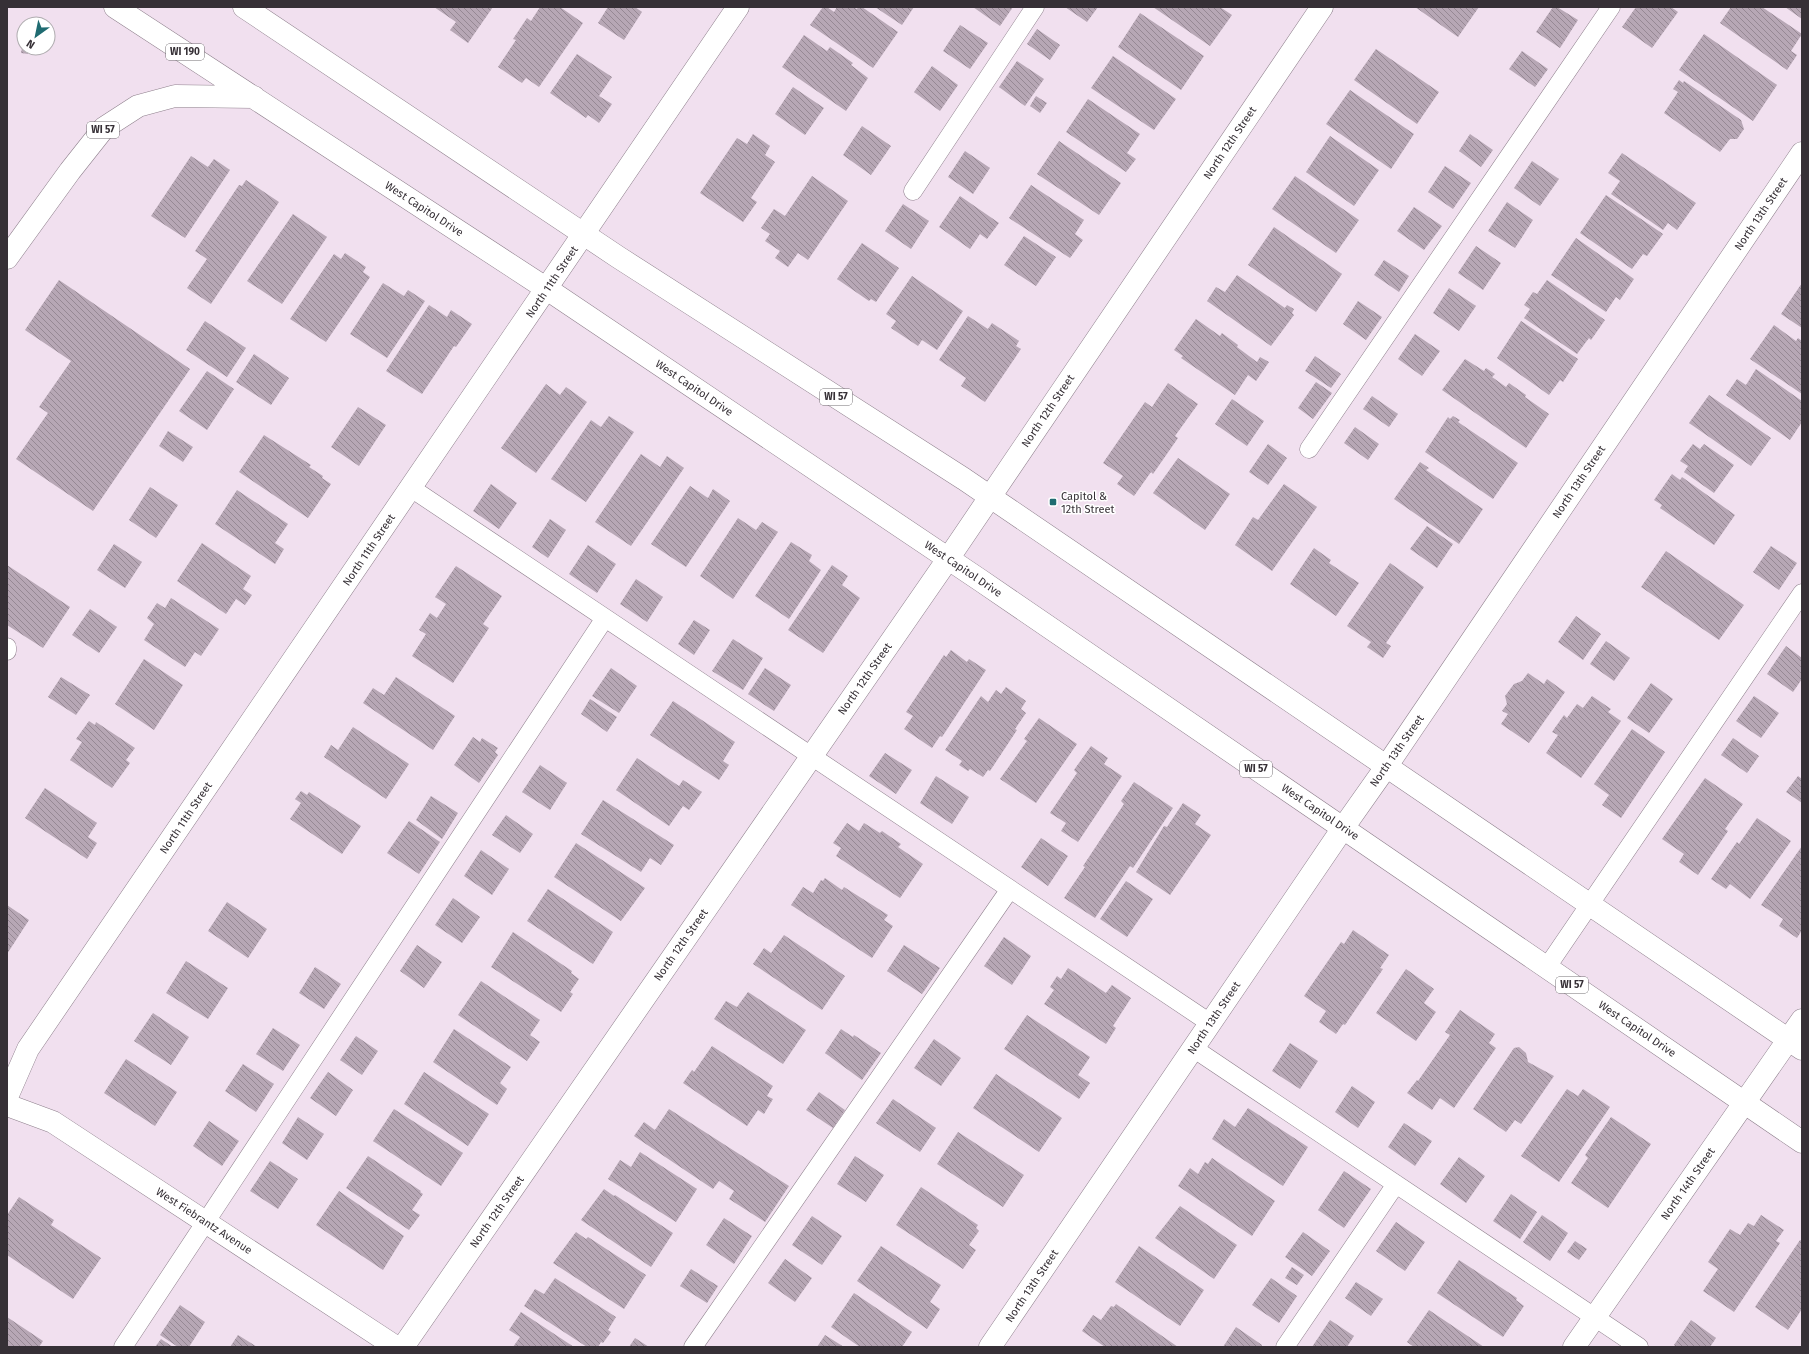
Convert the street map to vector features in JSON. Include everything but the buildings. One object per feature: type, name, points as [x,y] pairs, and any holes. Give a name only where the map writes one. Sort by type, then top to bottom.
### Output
[{"type":"street","name":"West Capitol Drive","points":[[115,7],[547,289],[948,559],[1802,1142]]},
{"type":"street","name":"WI 57","points":[[244,7],[618,257],[990,497],[1795,1044]]},
{"type":"street","name":"North 11th Street","points":[[7,1097],[28,1049],[738,7]]},
{"type":"street","name":"North 12th Street","points":[[403,1347],[948,559],[1322,7]]},
{"type":"street","name":"WI 57","points":[[7,258],[70,171],[104,128],[138,106],[174,96],[254,97]]},
{"type":"street","name":"North 13th Street","points":[[990,1347],[1386,767],[1802,153]]},
{"type":"street","name":"North 14th Street","points":[[1574,1347],[1594,1316],[1745,1103],[1795,1044],[1802,1020]]},
{"type":"street","name":"West Fiebrantz Avenue","points":[[7,1105],[53,1122],[396,1347]]},
{"type":"lane","points":[[913,191],[1035,7]]},
{"type":"lane","points":[[1309,449],[1611,7]]},
{"type":"lane","points":[[411,488],[1210,1023]]},
{"type":"lane","points":[[1547,967],[1591,905],[1802,593]]},
{"type":"lane","points":[[123,1347],[605,618]]},
{"type":"lane","points":[[693,1347],[1010,889]]},
{"type":"lane","points":[[1194,1048],[1639,1347]]},
{"type":"lane","points":[[1285,1347],[1396,1184]]},
{"type":"place","name":"Capitol & 12th Street","points":[[1053,502]]}]
